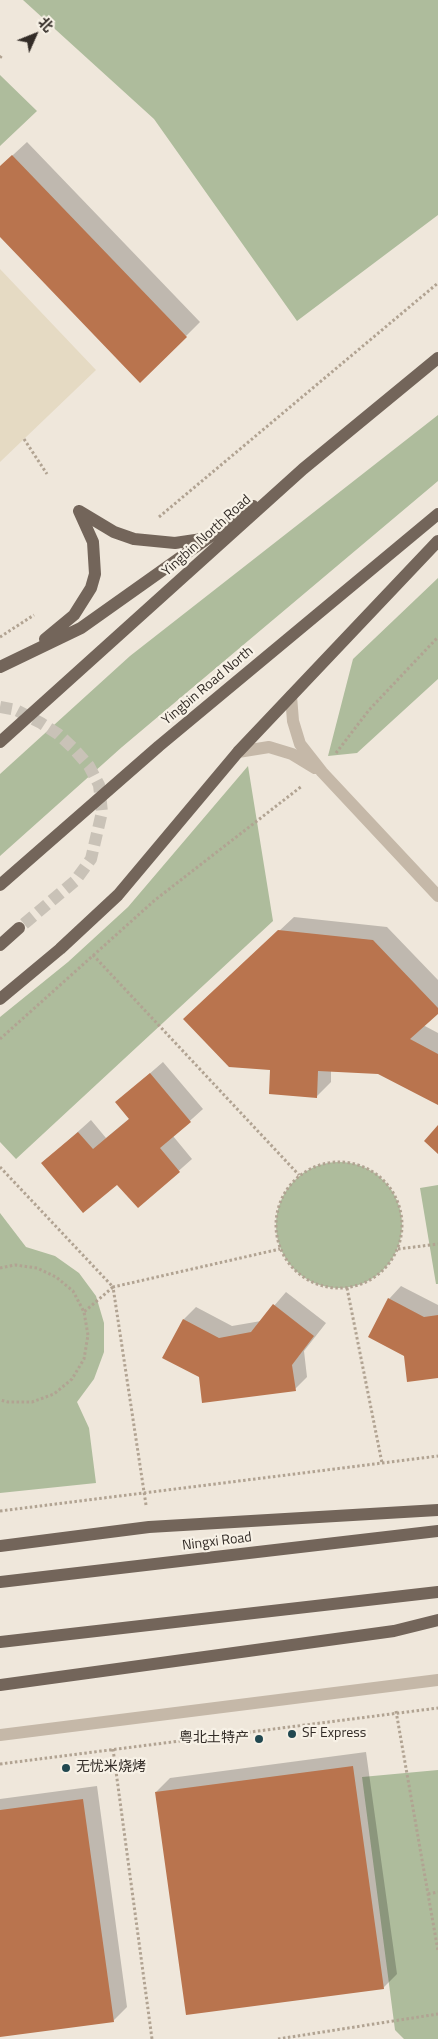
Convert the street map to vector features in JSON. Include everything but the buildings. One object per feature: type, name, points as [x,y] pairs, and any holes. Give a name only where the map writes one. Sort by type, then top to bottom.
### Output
[{"type":"main road","name":"Yingbin North Road","points":[[0,742],[303,469],[438,358]]},
{"type":"main road","points":[[0,667],[81,628],[303,469]]},
{"type":"main road","points":[[24,655],[74,614],[91,588],[95,574],[93,542],[80,511],[114,532],[134,539],[175,543],[209,537]]},
{"type":"main road","name":"Yingbin Road North","points":[[0,885],[159,746],[438,514]]},
{"type":"main road","points":[[0,999],[60,949],[118,894],[238,752],[438,540]]},
{"type":"main road","points":[[0,944],[19,928]]},
{"type":"main road","points":[[0,1546],[149,1527],[438,1510]]},
{"type":"main road","name":"Ningxi Road","points":[[0,1582],[438,1531]]},
{"type":"main road","points":[[0,1642],[438,1592]]},
{"type":"main road","points":[[394,1631],[438,1620]]},
{"type":"main road","points":[[0,1685],[438,1626]]},
{"type":"lane","points":[[291,696],[292,721],[300,744],[322,772],[438,896]]},
{"type":"lane","points":[[238,752],[269,747],[292,754],[322,772]]},
{"type":"lane","points":[[0,1735],[438,1680]]},
{"type":"path","points":[[134,539],[438,283]]},
{"type":"path","points":[[24,439],[47,474]]},
{"type":"path","points":[[0,637],[38,612]]},
{"type":"path","points":[[0,1039],[154,900],[322,772],[369,710],[438,637]]},
{"type":"path","points":[[93,955],[299,1175]]},
{"type":"path","points":[[336,1161],[356,1163],[374,1172],[389,1186],[399,1206],[402,1228],[398,1249],[386,1268],[369,1281],[348,1288],[326,1287],[306,1279],[291,1266],[280,1249],[275,1229],[278,1209],[285,1191],[299,1175],[316,1165],[336,1161]]},
{"type":"path","points":[[0,1166],[113,1287],[149,1527]]},
{"type":"path","points":[[398,1249],[438,1244]]},
{"type":"path","points":[[84,1312],[113,1287],[280,1249]]},
{"type":"path","points":[[0,1268],[15,1265],[36,1268],[56,1276],[73,1291],[84,1312],[88,1335],[84,1358],[72,1379],[54,1394],[32,1402],[0,1400]]},
{"type":"path","points":[[348,1288],[382,1463]]},
{"type":"path","points":[[0,1511],[438,1456]]},
{"type":"path","points":[[392,1686],[438,1951]]},
{"type":"path","points":[[0,1764],[438,1708]]},
{"type":"path","points":[[110,1721],[152,2039]]},
{"type":"path","points":[[428,1894],[438,1892]]},
{"type":"path","points":[[278,2039],[438,2014]]},
{"type":"green space","points":[[23,0],[438,0],[438,215],[297,321],[154,119]]},
{"type":"green space","points":[[0,75],[37,111],[0,146]]},
{"type":"green space","points":[[438,415],[438,481],[122,747],[0,856],[0,774],[130,656]]},
{"type":"green space","points":[[438,578],[438,679],[357,753],[328,756],[353,659]]},
{"type":"green space","points":[[248,766],[273,921],[16,1159],[0,1142],[0,1017],[68,962],[128,907]]},
{"type":"green space","points":[[339,1162],[363,1167],[384,1180],[397,1201],[402,1225],[397,1249],[384,1270],[363,1283],[339,1288],[315,1283],[294,1270],[281,1249],[276,1225],[281,1201],[294,1180],[315,1167]]},
{"type":"green space","points":[[438,1185],[438,1284],[436,1284],[420,1188]]},
{"type":"green space","points":[[0,1213],[26,1247],[55,1256],[79,1273],[96,1296],[104,1323],[104,1352],[94,1379],[77,1402],[89,1428],[96,1483],[0,1493]]},
{"type":"green space","points":[[438,1770],[438,2039],[404,2039],[395,2030],[362,1777]]},
{"type":"shaded area","points":[[0,269],[96,370],[0,462]]},
{"type":"tunnel","points":[[0,707],[16,710],[41,723],[58,734],[73,748],[89,766],[99,785],[102,812],[91,859],[75,881],[19,928]]},
{"type":"place","name":"SF Express","points":[[292,1734]]},
{"type":"place","name":"粤北土特产","points":[[259,1739]]},
{"type":"place","name":"无忧米烧烤","points":[[66,1768]]}]
